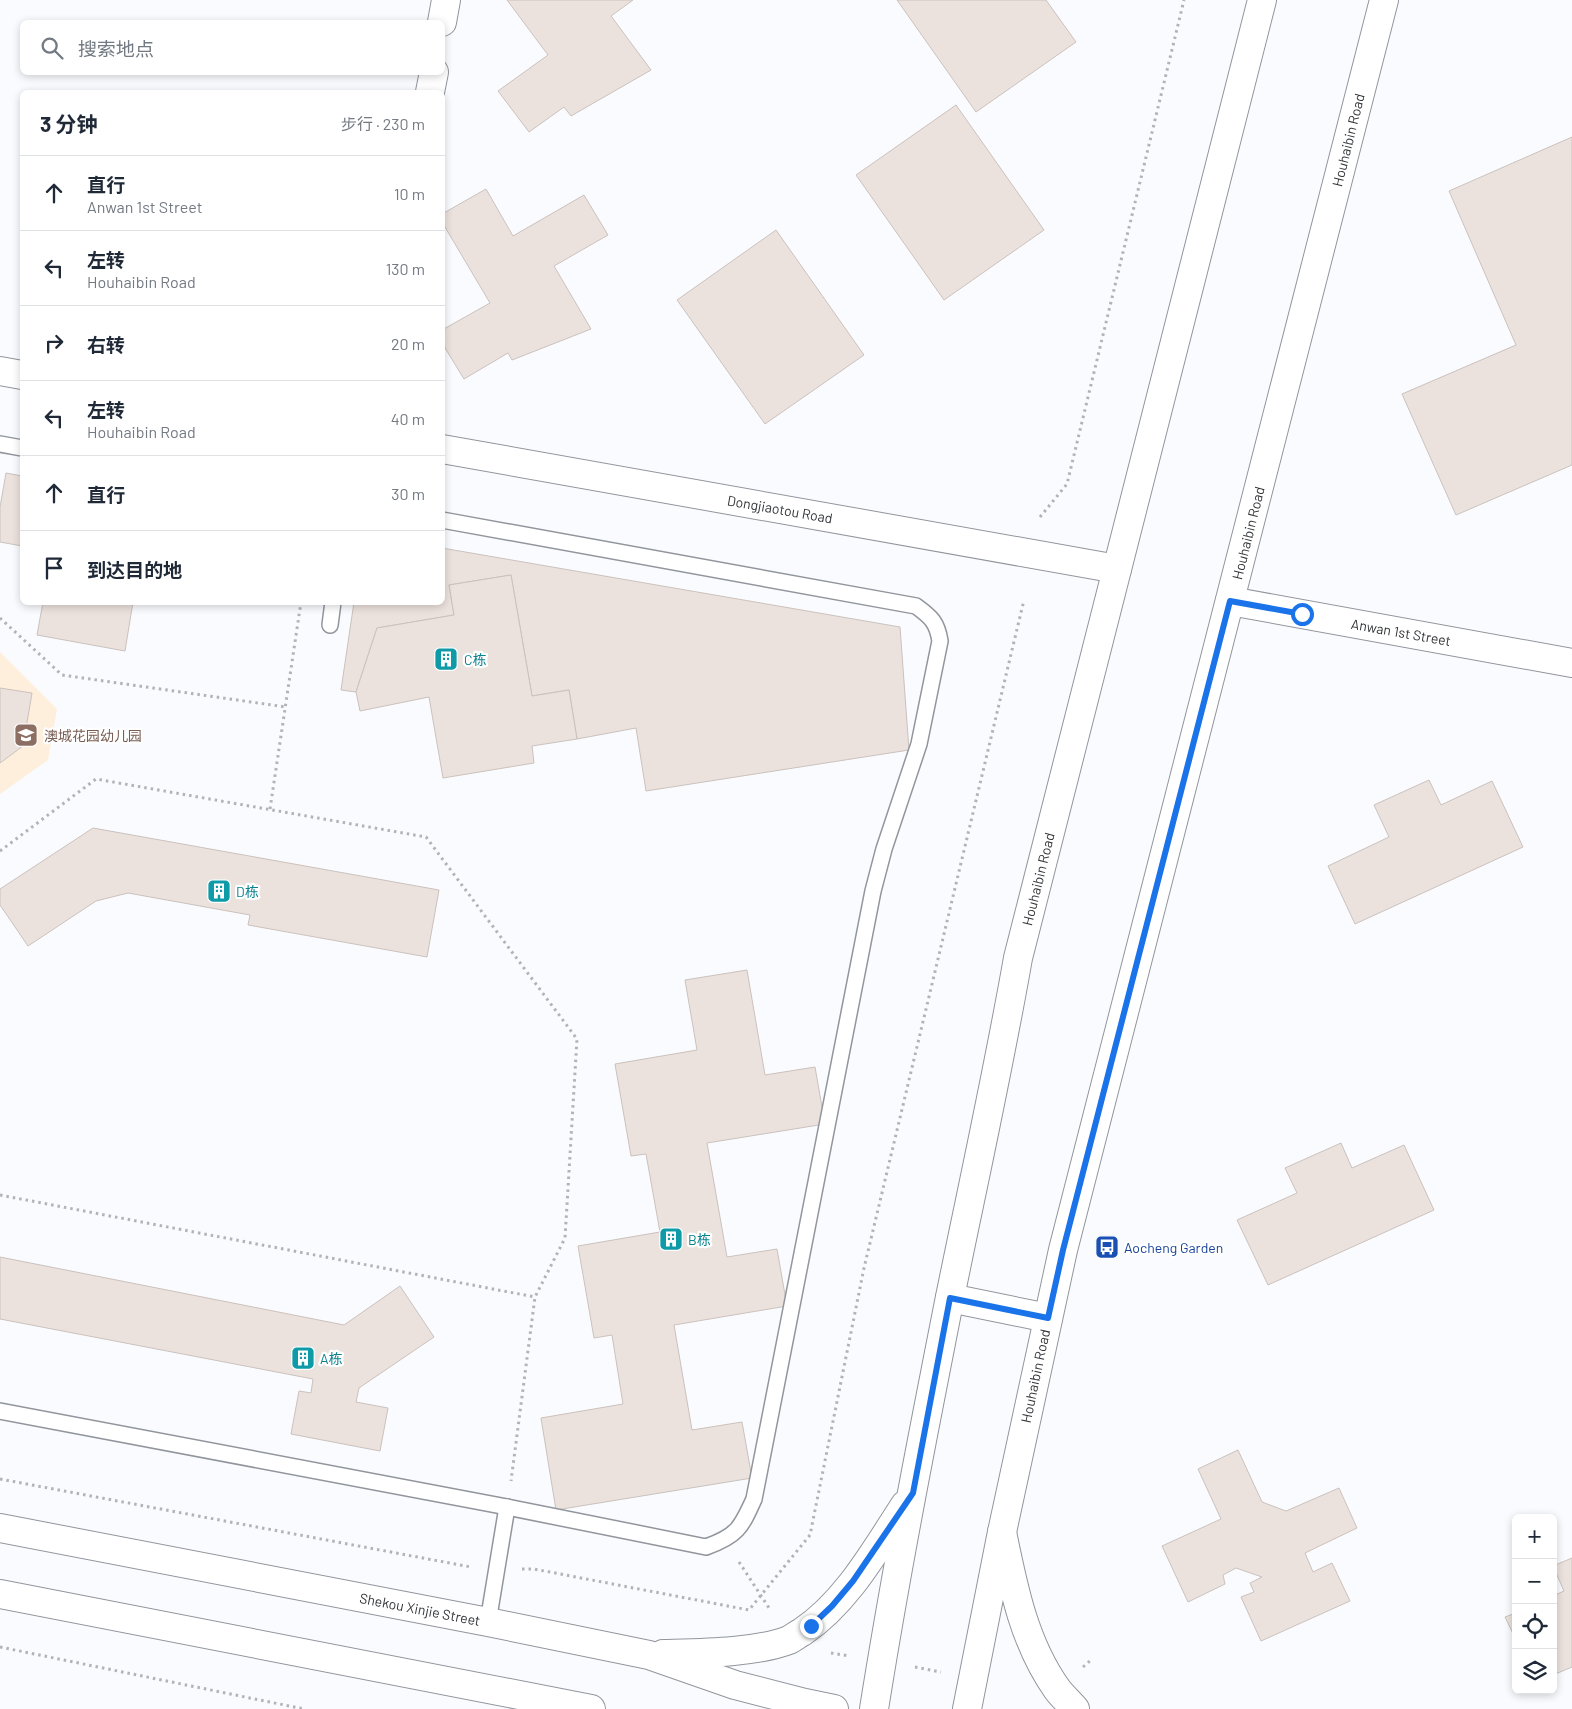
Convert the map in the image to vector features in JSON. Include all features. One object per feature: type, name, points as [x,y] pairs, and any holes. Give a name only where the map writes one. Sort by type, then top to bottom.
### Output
[{"type":"main road","points":[[442,20],[446,0]]},
{"type":"main road","name":"Houhaibin Road","points":[[874,1709],[950,1298],[1004,1042],[1018,958],[1262,0]]},
{"type":"main road","name":"Houhaibin Road","points":[[967,1709],[1002,1532],[1063,1250],[1384,0]]},
{"type":"main road","points":[[430,90],[433,75]]},
{"type":"main road","points":[[0,371],[20,375]]},
{"type":"main road","name":"Dongjiaotou Road","points":[[445,451],[1117,569]]},
{"type":"main road","name":"Anwan 1st Street","points":[[1230,601],[1572,663]]},
{"type":"main road","points":[[950,1298],[1048,1318]]},
{"type":"main road","points":[[649,1655],[736,1650],[767,1646],[790,1640],[811,1626],[832,1606],[853,1581],[913,1493]]},
{"type":"main road","name":"Shekou Xinjie Street","points":[[0,1528],[649,1655],[735,1684],[804,1703],[834,1709]]},
{"type":"main road","points":[[1002,1532],[1012,1583],[1028,1633],[1056,1688],[1075,1709]]},
{"type":"main road","points":[[0,1594],[591,1709]]},
{"type":"lane","points":[[0,444],[20,448]]},
{"type":"lane","points":[[0,1411],[507,1507],[706,1547],[725,1540],[743,1523],[754,1499],[873,891],[884,849],[923,729],[940,641],[938,627],[929,616],[916,606],[445,521]]},
{"type":"lane","points":[[330,625],[333,605]]},
{"type":"lane","points":[[488,1622],[507,1507]]},
{"type":"path","points":[[1040,517],[1067,484],[1184,0]]},
{"type":"path","points":[[270,809],[301,605]]},
{"type":"path","points":[[0,618],[62,675],[286,707]]},
{"type":"path","points":[[0,850],[96,779],[426,836],[578,1039],[565,1238],[534,1297],[507,1507]]},
{"type":"path","points":[[0,1195],[534,1297]]},
{"type":"path","points":[[0,1479],[465,1567]]},
{"type":"path","points":[[725,1540],[760,1595]]},
{"type":"path","points":[[0,1647],[304,1709]]},
{"type":"path","points":[[829,1652],[974,1677]]},
{"type":"shaded area","name":"澳城花园幼儿园","points":[[0,652],[57,709],[48,760],[0,794]]},
{"type":"building","points":[[507,0],[633,0],[611,16],[651,70],[571,116],[564,107],[529,132],[498,91],[548,55]]},
{"type":"building","points":[[897,0],[1046,0],[1076,42],[976,112]]},
{"type":"building","points":[[956,105],[1044,230],[944,300],[856,175]]},
{"type":"building","points":[[1572,137],[1572,465],[1456,515],[1402,394],[1516,345],[1449,191]]},
{"type":"building","points":[[486,189],[513,236],[584,195],[608,235],[554,266],[591,329],[512,360],[508,353],[464,379],[445,348],[445,328],[490,303],[445,227],[445,212]]},
{"type":"building","points":[[776,230],[864,355],[765,424],[677,300]]},
{"type":"building","points":[[6,473],[20,476],[20,546],[0,542],[0,507]]},
{"type":"building","points":[[445,549],[900,627],[909,750],[646,791],[636,728],[577,739],[569,690],[532,696],[511,575],[449,585],[454,615],[377,628],[356,692],[341,690],[354,605],[445,605]]},
{"type":"building","name":"C栋","points":[[511,575],[532,696],[569,690],[577,739],[532,746],[534,763],[443,778],[429,697],[360,711],[356,692],[377,628],[454,615],[449,585]]},
{"type":"building","points":[[42,605],[133,605],[125,651],[37,635]]},
{"type":"building","points":[[0,688],[32,693],[23,746],[0,763]]},
{"type":"building","points":[[1429,780],[1441,805],[1492,781],[1523,847],[1355,924],[1328,866],[1389,837],[1374,805]]},
{"type":"building","name":"D栋","points":[[93,828],[439,890],[427,957],[248,925],[250,915],[128,893],[96,901],[28,946],[0,905],[0,889]]},
{"type":"building","name":"B栋","points":[[747,970],[765,1075],[815,1067],[825,1124],[707,1143],[727,1257],[777,1249],[787,1306],[674,1325],[692,1430],[742,1422],[752,1478],[556,1510],[541,1418],[623,1404],[612,1335],[594,1338],[578,1246],[660,1232],[646,1154],[631,1156],[615,1064],[697,1050],[685,980]]},
{"type":"building","points":[[1341,1143],[1352,1168],[1404,1145],[1434,1210],[1268,1285],[1237,1220],[1297,1193],[1285,1168]]},
{"type":"building","name":"A栋","points":[[0,1257],[344,1325],[400,1286],[434,1337],[359,1388],[356,1402],[388,1408],[380,1451],[291,1434],[299,1391],[311,1393],[313,1379],[0,1319]]},
{"type":"building","points":[[1238,1450],[1262,1502],[1286,1511],[1339,1488],[1357,1528],[1305,1553],[1313,1572],[1332,1563],[1350,1601],[1261,1641],[1241,1597],[1254,1592],[1250,1583],[1262,1577],[1236,1568],[1223,1575],[1225,1584],[1188,1602],[1162,1546],[1221,1519],[1198,1469]]},
{"type":"building","points":[[1572,1558],[1572,1667],[1557,1673],[1557,1594],[1564,1591],[1557,1575],[1557,1564]]},
{"type":"building","points":[[1512,1614],[1512,1632],[1505,1617]]},
{"type":"place","name":"C栋","points":[[446,659]]},
{"type":"place","name":"澳城花园幼儿园","points":[[26,735]]},
{"type":"place","name":"D栋","points":[[219,891]]},
{"type":"place","name":"B栋","points":[[671,1239]]},
{"type":"place","name":"Aocheng Garden","points":[[1107,1247]]},
{"type":"place","name":"A栋","points":[[303,1358]]},
{"type":"route","points":[[811,1626],[832,1606],[853,1581],[874,1553],[913,1493],[950,1298],[1048,1318],[1063,1250],[1230,601],[1302,614]]}]
